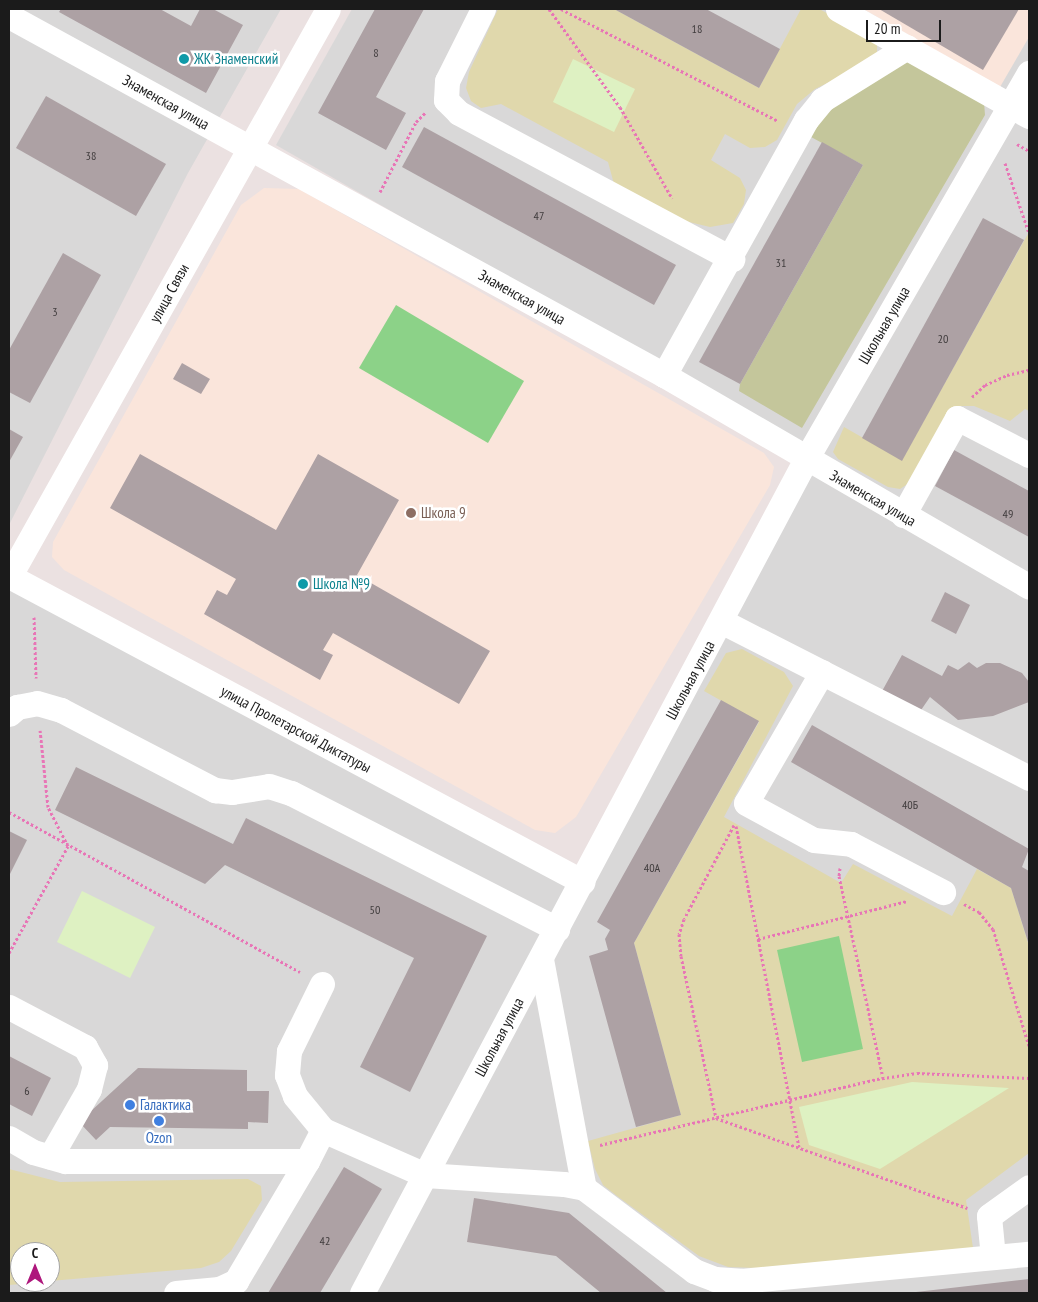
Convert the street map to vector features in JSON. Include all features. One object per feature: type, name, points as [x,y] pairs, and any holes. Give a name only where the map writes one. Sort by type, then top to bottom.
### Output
[{"type":"street","name":"улица Связи","points":[[9,576],[251,149],[328,9]]},
{"type":"street","points":[[483,9],[447,81],[446,100],[459,113],[732,259]]},
{"type":"street","points":[[838,9],[1020,111]]},
{"type":"street","name":"Знаменская улица","points":[[9,16],[664,375],[806,460],[1029,587]]},
{"type":"street","points":[[664,375],[732,259],[799,132],[822,100],[906,47]]},
{"type":"street","name":"Школьная улица","points":[[362,1293],[583,882],[806,460],[995,132],[1020,111],[1029,73]]},
{"type":"street","points":[[902,515],[957,418],[1029,456]]},
{"type":"street","name":"улица Пролетарской Диктатуры","points":[[9,576],[583,882]]},
{"type":"street","points":[[721,621],[1029,778]]},
{"type":"street","points":[[822,672],[746,803],[814,840],[850,844],[943,892]]},
{"type":"street","points":[[9,714],[17,707],[37,703],[61,710],[215,790],[232,792],[270,786],[291,793],[557,929]]},
{"type":"street","points":[[541,959],[584,1188]]},
{"type":"street","points":[[322,984],[289,1051],[287,1075],[295,1096],[322,1130],[425,1175],[564,1184],[584,1188],[694,1271],[715,1279],[741,1281],[1029,1254]]},
{"type":"street","points":[[9,1006],[85,1047],[95,1065],[89,1089],[50,1157]]},
{"type":"street","points":[[176,1293],[219,1289],[236,1281],[307,1161],[322,1130]]},
{"type":"street","points":[[9,1138],[33,1152],[50,1157],[96,1163],[307,1161]]},
{"type":"street","points":[[992,1257],[989,1216],[1029,1187]]},
{"type":"path","points":[[549,9],[620,107],[676,204]]},
{"type":"path","points":[[561,9],[799,132]]},
{"type":"path","points":[[368,214],[416,122],[428,110],[446,100]]},
{"type":"path","points":[[995,132],[1029,233]]},
{"type":"path","points":[[957,418],[972,397],[985,385],[1007,375],[1029,370]]},
{"type":"path","points":[[33,589],[37,703],[48,807],[68,846]]},
{"type":"path","points":[[9,812],[322,984]]},
{"type":"path","points":[[716,1118],[681,956],[680,934],[684,919],[735,823],[799,1148]]},
{"type":"path","points":[[850,844],[841,864],[839,876],[883,1078]]},
{"type":"path","points":[[9,953],[68,846]]},
{"type":"path","points":[[758,938],[943,892],[979,912],[993,929],[1029,1046]]},
{"type":"path","points":[[577,1150],[883,1078],[917,1073],[1029,1078]]},
{"type":"path","points":[[716,1118],[989,1216]]},
{"type":"shaded area","points":[[9,9],[281,9],[188,173],[9,525]]},
{"type":"shaded area","points":[[352,9],[1029,9],[1029,577],[276,145]]},
{"type":"shaded area","points":[[498,9],[614,9],[759,88],[801,9],[819,9],[870,35],[877,43],[877,53],[867,64],[815,89],[797,104],[777,140],[765,147],[750,148],[725,134],[711,160],[740,178],[746,190],[744,204],[733,223],[710,227],[685,221],[614,184],[608,162],[501,104],[481,108],[471,101],[466,88],[469,72]]},
{"type":"shaded area","points":[[863,9],[1029,9],[1029,37],[1000,87]]},
{"type":"shaded area","name":"Школа 9","points":[[264,188],[299,189],[764,453],[774,467],[770,485],[576,817],[555,833],[535,830],[64,570],[52,557],[53,542],[241,205]]},
{"type":"shaded area","points":[[1029,232],[1029,411],[1025,409],[1010,421],[974,406],[958,406],[909,483],[900,489],[888,487],[838,459],[833,452],[844,427],[902,460]]},
{"type":"shaded area","points":[[806,459],[1029,587],[1029,1293],[9,1293],[9,585],[583,882]]},
{"type":"shaded area","points":[[742,649],[784,672],[793,686],[724,817],[841,883],[853,864],[952,916],[977,869],[1011,888],[1029,946],[1029,1153],[966,1200],[973,1248],[759,1268],[728,1267],[699,1256],[617,1196],[603,1185],[595,1169],[588,1141],[681,1115],[634,943],[759,722],[704,691],[726,653]]},
{"type":"shaded area","points":[[9,1169],[60,1182],[248,1179],[261,1186],[262,1200],[231,1251],[219,1262],[201,1268],[60,1280],[60,1242],[10,1242],[9,1285]]},
{"type":"green space","points":[[573,59],[635,89],[614,132],[553,102]]},
{"type":"green space","points":[[910,60],[984,102],[985,115],[802,428],[739,391],[740,384],[863,165],[811,137],[819,120],[835,104],[898,64]]},
{"type":"green space","points":[[396,305],[524,381],[488,443],[359,368]]},
{"type":"green space","points":[[82,891],[155,927],[130,978],[57,942]]},
{"type":"green space","points":[[839,936],[863,1049],[802,1062],[777,950]]},
{"type":"green space","points":[[912,1082],[1009,1088],[880,1169],[809,1145],[799,1107]]},
{"type":"building","name":"ЖК Знаменский","points":[[61,9],[160,9],[191,26],[200,9],[213,9],[243,25],[206,93],[59,12]]},
{"type":"building","points":[[375,9],[424,9],[376,97],[406,113],[386,150],[318,113]]},
{"type":"building","points":[[614,9],[706,9],[780,49],[759,88]]},
{"type":"building","points":[[879,9],[1019,9],[983,70]]},
{"type":"building","points":[[46,96],[166,164],[136,216],[16,148]]},
{"type":"building","points":[[424,127],[676,265],[654,305],[402,167]]},
{"type":"building","points":[[822,142],[863,165],[740,384],[699,362]]},
{"type":"building","points":[[983,218],[1024,240],[902,461],[862,438]]},
{"type":"building","points":[[63,253],[101,275],[30,403],[9,392],[9,350]]},
{"type":"building","points":[[182,363],[210,379],[201,394],[173,379]]},
{"type":"building","points":[[9,429],[23,437],[9,462]]},
{"type":"building","points":[[954,450],[1029,491],[1029,537],[935,486]]},
{"type":"building","name":"Школа №9","points":[[140,454],[276,530],[318,454],[399,500],[357,575],[490,651],[459,704],[333,633],[323,650],[333,655],[320,680],[204,614],[217,590],[227,595],[236,579],[110,508]]},
{"type":"building","points":[[945,592],[970,605],[956,634],[931,621]]},
{"type":"building","points":[[902,655],[942,676],[948,665],[958,670],[969,662],[977,668],[986,663],[1000,663],[1022,673],[1029,682],[1029,702],[993,716],[958,720],[930,697],[919,713],[881,693]]},
{"type":"building","points":[[721,700],[759,721],[634,943],[681,1115],[636,1127],[589,956],[608,950],[605,939],[610,930],[597,922]]},
{"type":"building","points":[[812,725],[1029,849],[1022,867],[1029,871],[1029,945],[1011,888],[791,762]]},
{"type":"building","points":[[76,767],[233,844],[246,818],[487,936],[410,1092],[360,1067],[414,958],[225,865],[205,884],[55,810]]},
{"type":"building","points":[[9,831],[27,840],[9,876]]},
{"type":"building","points":[[9,1056],[51,1078],[32,1116],[9,1104]]},
{"type":"building","points":[[138,1068],[247,1070],[247,1091],[269,1091],[268,1123],[248,1122],[248,1129],[110,1127],[96,1140],[79,1122]]},
{"type":"building","points":[[344,1167],[382,1189],[320,1293],[268,1293]]},
{"type":"building","points":[[474,1198],[569,1213],[667,1293],[601,1293],[556,1256],[467,1242]]},
{"type":"building","points":[[1029,1279],[1029,1293],[916,1293],[916,1292]]},
{"type":"place","name":"ЖК Знаменский","points":[[184,59]]},
{"type":"place","name":"Школа 9","points":[[411,513]]},
{"type":"place","name":"Школа №9","points":[[303,584]]},
{"type":"place","name":"Галактика","points":[[130,1105]]},
{"type":"place","name":"Ozon","points":[[159,1121]]}]
